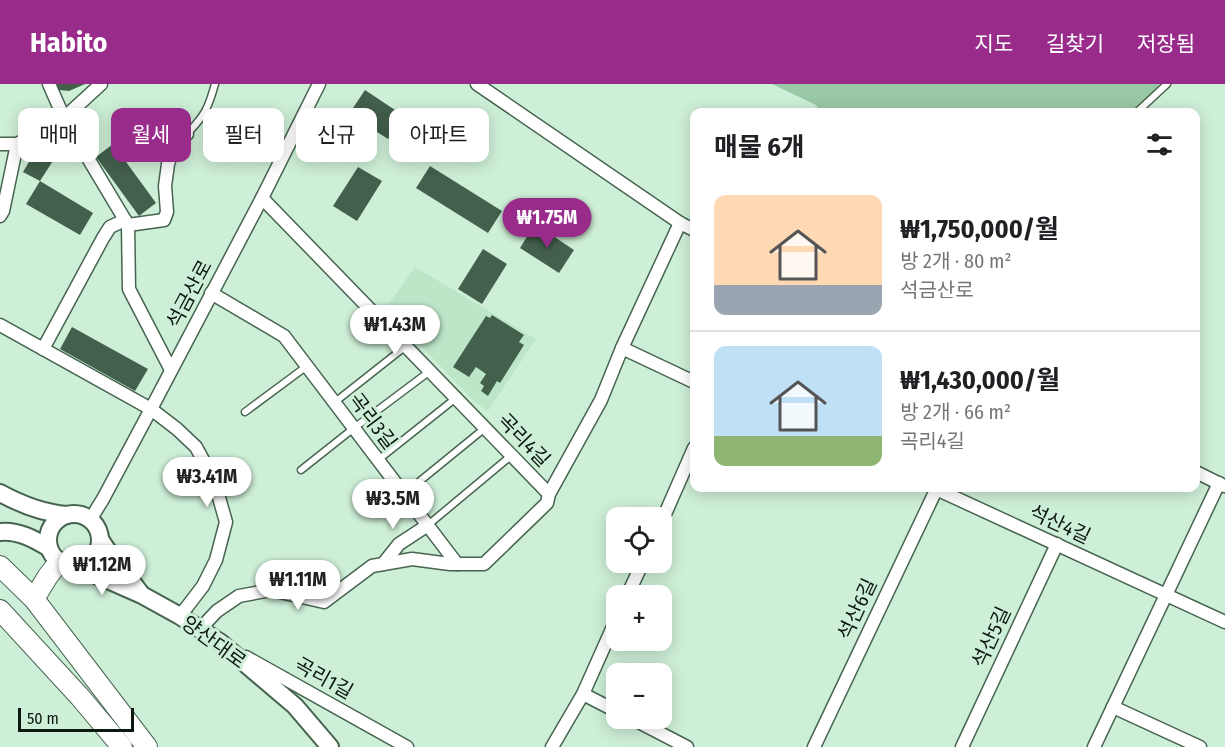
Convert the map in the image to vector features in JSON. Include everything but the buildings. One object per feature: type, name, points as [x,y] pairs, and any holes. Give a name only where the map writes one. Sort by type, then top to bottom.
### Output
[{"type":"main road","points":[[0,494],[50,514],[76,514],[90,520],[99,532],[99,547],[91,561],[84,565],[62,559],[48,540],[53,524],[67,515]]},
{"type":"main road","name":"양산대로","points":[[0,532],[22,534],[62,559],[142,595],[200,629],[221,643],[295,706],[330,747]]},
{"type":"main road","points":[[100,539],[142,595]]},
{"type":"main road","points":[[34,599],[62,559]]},
{"type":"main road","points":[[0,566],[34,599],[147,747]]},
{"type":"main road","points":[[0,610],[80,697],[122,747]]},
{"type":"main road","points":[[99,685],[161,747]]},
{"type":"main road","points":[[80,697],[109,747]]},
{"type":"street","points":[[49,84],[60,108]]},
{"type":"street","points":[[75,108],[101,84]]},
{"type":"street","name":"석금산로","points":[[90,520],[262,198],[319,84]]},
{"type":"street","points":[[477,84],[690,228]]},
{"type":"street","points":[[0,144],[17,144],[0,216]]},
{"type":"street","points":[[90,162],[126,222],[129,289],[171,370]]},
{"type":"street","points":[[43,349],[110,227],[126,222],[164,220],[167,212],[165,186],[169,162]]},
{"type":"street","name":"곡리4길","points":[[262,198],[549,494],[601,400],[622,348],[680,223]]},
{"type":"street","name":"곡리3길","points":[[211,292],[284,336],[458,564]]},
{"type":"street","points":[[0,325],[151,409],[196,447],[214,480],[226,522],[216,560],[203,586],[180,616]]},
{"type":"street","points":[[622,348],[690,380]]},
{"type":"street","points":[[668,507],[690,457]]},
{"type":"street","points":[[1094,747],[1166,594],[1222,484],[1200,474]]},
{"type":"street","name":"석산6길","points":[[814,747],[934,492]]},
{"type":"street","name":"석산4길","points":[[945,492],[1225,622]]},
{"type":"street","points":[[200,629],[217,610],[239,596],[271,590],[324,602],[372,566],[412,559],[458,564],[484,564],[547,503],[549,494]]},
{"type":"street","points":[[383,564],[399,544],[428,525]]},
{"type":"street","name":"석산5길","points":[[962,747],[1057,544]]},
{"type":"street","points":[[552,747],[583,694],[606,642]]},
{"type":"street","name":"곡리1길","points":[[221,643],[407,747]]},
{"type":"street","points":[[583,694],[606,706]]},
{"type":"street","points":[[1113,707],[1200,747]]},
{"type":"street","points":[[652,729],[687,747]]},
{"type":"lane","points":[[191,130],[202,118],[210,103],[215,84]]},
{"type":"lane","points":[[1141,108],[1167,84]]},
{"type":"lane","points":[[335,402],[406,346]]},
{"type":"lane","points":[[245,412],[308,366]]},
{"type":"lane","points":[[301,470],[430,371]]},
{"type":"lane","points":[[378,460],[456,398]]},
{"type":"lane","points":[[404,494],[486,428]]},
{"type":"lane","points":[[428,525],[512,455]]},
{"type":"shaded area","points":[[772,84],[1160,84],[1137,108],[818,108],[816,105]]},
{"type":"shaded area","points":[[415,267],[536,339],[488,411],[477,404],[385,309]]}]
